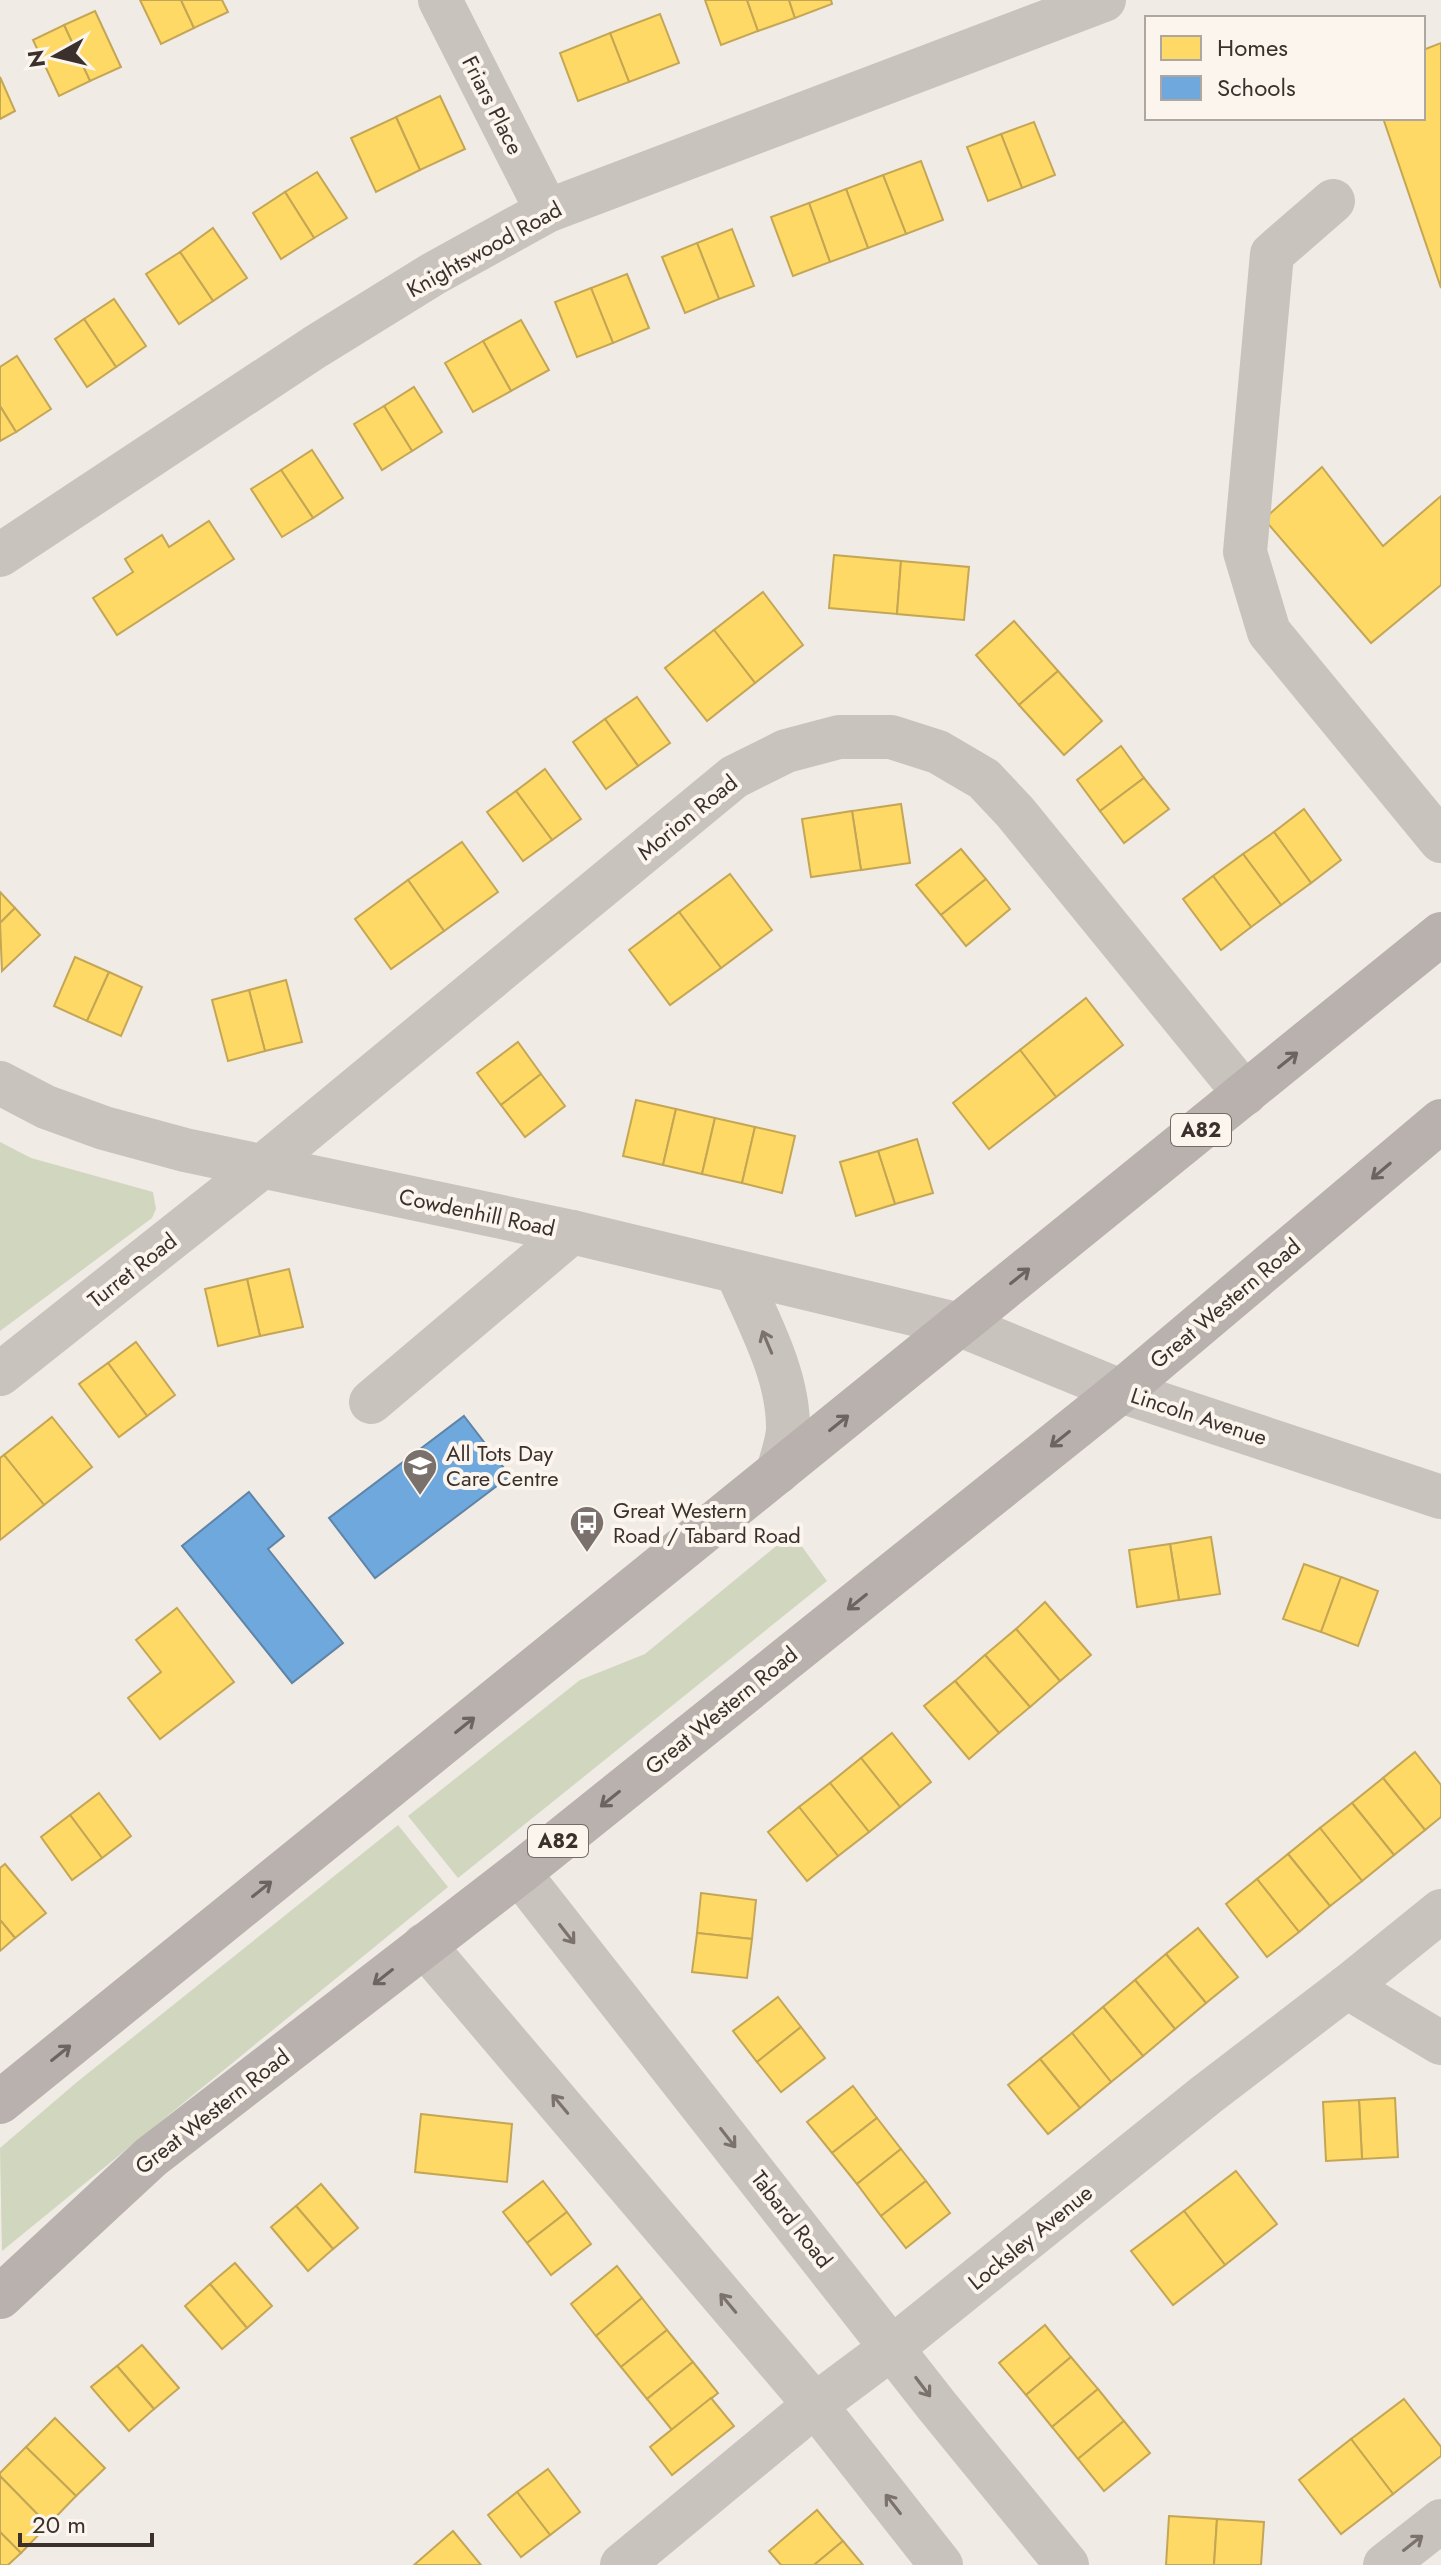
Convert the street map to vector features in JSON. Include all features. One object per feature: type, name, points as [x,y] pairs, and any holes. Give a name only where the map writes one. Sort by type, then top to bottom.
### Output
[{"type":"main road","name":"A82","points":[[0,2102],[1441,934]]},
{"type":"main road","name":"Great Western Road","points":[[0,2297],[151,2157],[519,1873],[1121,1391],[1441,1121]]},
{"type":"street","name":"Friars Place","points":[[440,0],[547,211]]},
{"type":"street","name":"Knightswood Road","points":[[0,555],[315,347],[433,274],[547,211],[1104,0]]},
{"type":"street","points":[[1333,201],[1272,254],[1245,552],[1269,632],[1441,841]]},
{"type":"street","name":"Morion Road","points":[[264,1165],[734,777],[786,751],[839,737],[891,737],[938,752],[984,779],[1015,812],[1245,1094]]},
{"type":"street","name":"Cowdenhill Road","points":[[0,1083],[46,1107],[104,1128],[185,1150],[572,1232],[960,1325]]},
{"type":"street","name":"Turret Road","points":[[0,1374],[264,1165]]},
{"type":"street","points":[[371,1402],[572,1232]]},
{"type":"street","points":[[737,1272],[774,1359],[785,1398],[788,1432],[778,1472]]},
{"type":"street","name":"Lincoln Avenue","points":[[960,1325],[1121,1391],[1441,1497]]},
{"type":"street","name":"Tabard Road","points":[[519,1873],[1067,2565]]},
{"type":"street","name":"Locksley Avenue","points":[[622,2565],[815,2405],[893,2347],[1441,1911]]},
{"type":"street","points":[[424,1945],[815,2405],[941,2565]]},
{"type":"street","points":[[1347,1987],[1441,2043]]},
{"type":"street","points":[[1385,2565],[1441,2521]]},
{"type":"green space","points":[[0,1142],[31,1158],[153,1192],[156,1209],[152,1218],[0,1331]]},
{"type":"green space","points":[[792,1533],[827,1581],[458,1878],[408,1816],[580,1680],[645,1654]]},
{"type":"green space","points":[[398,1825],[448,1887],[2,2251],[0,2148],[77,2082]]},
{"type":"building: Homes","points":[[140,0],[181,0],[194,28],[161,44]]},
{"type":"building: Homes","points":[[181,0],[222,0],[228,12],[194,28]]},
{"type":"building: Homes","points":[[705,0],[747,0],[758,31],[721,45]]},
{"type":"building: Homes","points":[[747,0],[789,0],[795,18],[758,31]]},
{"type":"building: Homes","points":[[789,0],[831,0],[832,4],[795,18]]},
{"type":"building: Homes","points":[[95,11],[121,67],[90,81],[64,25]]},
{"type":"building: Homes","points":[[660,14],[679,63],[629,82],[610,33]]},
{"type":"building: Homes","points":[[64,25],[90,81],[59,96],[33,40]]},
{"type":"building: Homes","points":[[610,33],[629,82],[578,101],[560,53]]},
{"type":"building: Homes","points":[[1441,43],[1441,288],[1384,120],[1425,120],[1425,49]]},
{"type":"building: Homes","points":[[0,77],[15,111],[0,119]]},
{"type":"building: Homes","points":[[440,96],[465,149],[420,170],[396,117]]},
{"type":"building: Homes","points":[[396,117],[420,170],[376,192],[351,138]]},
{"type":"building: Homes","points":[[1034,122],[1055,175],[1022,188],[1001,134]]},
{"type":"building: Homes","points":[[1001,134],[1022,188],[988,201],[967,147]]},
{"type":"building: Homes","points":[[921,161],[943,220],[906,234],[883,175]]},
{"type":"building: Homes","points":[[317,172],[347,218],[314,238],[285,192]]},
{"type":"building: Homes","points":[[883,175],[906,234],[868,248],[846,189]]},
{"type":"building: Homes","points":[[846,189],[868,248],[830,262],[809,203]]},
{"type":"building: Homes","points":[[285,192],[314,238],[281,259],[253,213]]},
{"type":"building: Homes","points":[[809,203],[830,262],[793,276],[771,217]]},
{"type":"building: Homes","points":[[213,228],[247,278],[213,301],[180,252]]},
{"type":"building: Homes","points":[[732,229],[754,286],[719,299],[697,243]]},
{"type":"building: Homes","points":[[697,243],[719,299],[685,313],[662,257]]},
{"type":"building: Homes","points":[[180,252],[213,301],[179,324],[146,274]]},
{"type":"building: Homes","points":[[627,274],[649,328],[613,343],[591,288]]},
{"type":"building: Homes","points":[[591,288],[613,343],[577,357],[555,302]]},
{"type":"building: Homes","points":[[114,299],[146,346],[116,367],[84,319]]},
{"type":"building: Homes","points":[[84,319],[116,367],[87,387],[55,339]]},
{"type":"building: Homes","points":[[521,320],[549,370],[511,391],[483,341]]},
{"type":"building: Homes","points":[[483,341],[511,391],[473,412],[445,363]]},
{"type":"building: Homes","points":[[17,356],[51,409],[16,432],[0,406],[0,367]]},
{"type":"building: Homes","points":[[414,387],[442,432],[412,451],[384,406]]},
{"type":"building: Homes","points":[[0,406],[16,432],[0,441]]},
{"type":"building: Homes","points":[[384,406],[412,451],[382,470],[354,424]]},
{"type":"building: Homes","points":[[312,450],[343,498],[313,518],[281,470]]},
{"type":"building: Homes","points":[[1322,467],[1383,546],[1441,496],[1441,585],[1371,643],[1264,519]]},
{"type":"building: Homes","points":[[281,470],[313,518],[282,537],[251,489]]},
{"type":"building: Homes","points":[[209,521],[234,559],[117,635],[93,598],[133,572],[125,559],[162,535],[169,547]]},
{"type":"building: Homes","points":[[834,555],[901,561],[897,614],[829,608]]},
{"type":"building: Homes","points":[[901,561],[969,567],[964,620],[897,614]]},
{"type":"building: Homes","points":[[763,592],[803,645],[755,683],[714,630]]},
{"type":"building: Homes","points":[[1014,621],[1058,671],[1019,705],[976,655]]},
{"type":"building: Homes","points":[[714,630],[755,683],[707,721],[665,668]]},
{"type":"building: Homes","points":[[1058,671],[1102,721],[1064,755],[1019,705]]},
{"type":"building: Homes","points":[[637,697],[670,743],[638,766],[605,719]]},
{"type":"building: Homes","points":[[605,719],[638,766],[606,789],[573,742]]},
{"type":"building: Homes","points":[[1121,746],[1144,778],[1100,811],[1077,780]]},
{"type":"building: Homes","points":[[545,769],[581,819],[552,840],[516,791]]},
{"type":"building: Homes","points":[[1144,778],[1169,809],[1124,843],[1100,811]]},
{"type":"building: Homes","points":[[516,791],[552,840],[523,861],[487,812]]},
{"type":"building: Homes","points":[[901,804],[910,863],[861,870],[852,811]]},
{"type":"building: Homes","points":[[1304,809],[1341,860],[1311,883],[1274,832]]},
{"type":"building: Homes","points":[[852,811],[861,870],[811,877],[802,819]]},
{"type":"building: Homes","points":[[1274,832],[1311,883],[1281,905],[1243,854]]},
{"type":"building: Homes","points":[[462,842],[498,892],[444,931],[408,880]]},
{"type":"building: Homes","points":[[961,849],[986,879],[941,915],[916,885]]},
{"type":"building: Homes","points":[[1243,854],[1281,905],[1251,927],[1213,876]]},
{"type":"building: Homes","points":[[730,874],[772,930],[721,968],[679,912]]},
{"type":"building: Homes","points":[[1213,876],[1251,927],[1221,950],[1183,899]]},
{"type":"building: Homes","points":[[986,879],[1010,909],[966,946],[941,915]]},
{"type":"building: Homes","points":[[408,880],[444,931],[391,969],[355,919]]},
{"type":"building: Homes","points":[[0,892],[15,908],[0,923]]},
{"type":"building: Homes","points":[[15,908],[40,935],[2,971],[0,923]]},
{"type":"building: Homes","points":[[679,912],[721,968],[670,1005],[629,950]]},
{"type":"building: Homes","points":[[75,957],[109,972],[87,1021],[54,1006]]},
{"type":"building: Homes","points":[[109,972],[142,987],[121,1036],[87,1021]]},
{"type":"building: Homes","points":[[286,980],[302,1042],[265,1051],[249,990]]},
{"type":"building: Homes","points":[[249,990],[265,1051],[228,1061],[212,1000]]},
{"type":"building: Homes","points":[[1086,998],[1123,1045],[1056,1097],[1020,1050]]},
{"type":"building: Homes","points":[[518,1042],[541,1074],[501,1105],[477,1073]]},
{"type":"building: Homes","points":[[1020,1050],[1056,1097],[989,1149],[953,1103]]},
{"type":"building: Homes","points":[[541,1074],[565,1106],[525,1137],[501,1105]]},
{"type":"building: Homes","points":[[636,1100],[676,1109],[663,1165],[623,1156]]},
{"type":"building: Homes","points":[[676,1109],[715,1118],[702,1174],[663,1165]]},
{"type":"building: Homes","points":[[715,1118],[755,1127],[742,1183],[702,1174]]},
{"type":"building: Homes","points":[[755,1127],[795,1136],[782,1193],[742,1183]]},
{"type":"building: Homes","points":[[917,1139],[933,1193],[895,1204],[878,1151]]},
{"type":"building: Homes","points":[[878,1151],[895,1204],[856,1216],[840,1162]]},
{"type":"building: Homes","points":[[289,1269],[303,1327],[260,1336],[247,1279]]},
{"type":"building: Homes","points":[[247,1279],[260,1336],[218,1346],[205,1289]]},
{"type":"building: Homes","points":[[136,1342],[175,1395],[147,1416],[108,1363]]},
{"type":"building: Homes","points":[[108,1363],[147,1416],[119,1437],[79,1384]]},
{"type":"building: Homes","points":[[52,1417],[92,1467],[44,1505],[4,1455]]},
{"type":"building: Homes","points":[[4,1455],[44,1505],[0,1540],[0,1458]]},
{"type":"building: Homes","points":[[1211,1537],[1220,1594],[1179,1600],[1170,1544]]},
{"type":"building: Homes","points":[[1170,1544],[1179,1600],[1137,1607],[1129,1550]]},
{"type":"building: Homes","points":[[1304,1564],[1341,1577],[1321,1632],[1283,1619]]},
{"type":"building: Homes","points":[[1341,1577],[1378,1591],[1358,1646],[1321,1632]]},
{"type":"building: Homes","points":[[1045,1602],[1091,1655],[1060,1681],[1016,1629]]},
{"type":"building: Homes","points":[[177,1608],[234,1682],[160,1739],[128,1698],[161,1672],[136,1640]]},
{"type":"building: Homes","points":[[1016,1629],[1060,1681],[1030,1707],[985,1655]]},
{"type":"building: Homes","points":[[985,1655],[1030,1707],[999,1733],[955,1681]]},
{"type":"building: Homes","points":[[955,1681],[999,1733],[969,1759],[924,1706]]},
{"type":"building: Homes","points":[[892,1733],[931,1782],[900,1807],[861,1758]]},
{"type":"building: Homes","points":[[1415,1752],[1441,1785],[1441,1817],[1425,1830],[1383,1778]]},
{"type":"building: Homes","points":[[861,1758],[900,1807],[869,1832],[830,1783]]},
{"type":"building: Homes","points":[[1383,1778],[1425,1830],[1394,1855],[1352,1803]]},
{"type":"building: Homes","points":[[830,1783],[869,1832],[838,1856],[799,1807]]},
{"type":"building: Homes","points":[[99,1793],[131,1836],[102,1858],[70,1815]]},
{"type":"building: Homes","points":[[1352,1803],[1394,1855],[1362,1881],[1320,1828]]},
{"type":"building: Homes","points":[[799,1807],[838,1856],[807,1881],[768,1832]]},
{"type":"building: Homes","points":[[70,1815],[102,1858],[72,1880],[41,1837]]},
{"type":"building: Homes","points":[[1320,1828],[1362,1881],[1330,1906],[1288,1854]]},
{"type":"building: Homes","points":[[1288,1854],[1330,1906],[1299,1932],[1257,1879]]},
{"type":"building: Homes","points":[[5,1864],[46,1913],[15,1938],[0,1920],[0,1868]]},
{"type":"building: Homes","points":[[1257,1879],[1299,1932],[1267,1957],[1226,1904]]},
{"type":"building: Homes","points":[[701,1893],[756,1900],[752,1939],[697,1933]]},
{"type":"building: Homes","points":[[0,1920],[15,1938],[0,1951]]},
{"type":"building: Homes","points":[[1198,1928],[1238,1977],[1206,2003],[1166,1954]]},
{"type":"building: Homes","points":[[697,1933],[752,1939],[747,1978],[692,1972]]},
{"type":"building: Homes","points":[[1166,1954],[1206,2003],[1175,2029],[1135,1980]]},
{"type":"building: Homes","points":[[1135,1980],[1175,2029],[1143,2056],[1103,2007]]},
{"type":"building: Homes","points":[[778,1997],[801,2027],[757,2062],[733,2031]]},
{"type":"building: Homes","points":[[1103,2007],[1143,2056],[1111,2082],[1072,2033]]},
{"type":"building: Homes","points":[[801,2027],[825,2058],[781,2092],[757,2062]]},
{"type":"building: Homes","points":[[1072,2033],[1111,2082],[1080,2108],[1040,2059]]},
{"type":"building: Homes","points":[[1040,2059],[1080,2108],[1048,2134],[1008,2085]]},
{"type":"building: Homes","points":[[853,2086],[877,2118],[832,2153],[807,2122]]},
{"type":"building: Homes","points":[[1395,2098],[1398,2157],[1362,2159],[1359,2100]]},
{"type":"building: Homes","points":[[1359,2100],[1362,2159],[1326,2161],[1323,2102]]},
{"type":"building: Homes","points":[[421,2114],[512,2124],[507,2182],[415,2172]]},
{"type":"building: Homes","points":[[877,2118],[901,2149],[857,2184],[832,2153]]},
{"type":"building: Homes","points":[[901,2149],[926,2181],[881,2216],[857,2184]]},
{"type":"building: Homes","points":[[1236,2171],[1277,2224],[1225,2265],[1184,2211]]},
{"type":"building: Homes","points":[[543,2181],[567,2212],[527,2243],[503,2212]]},
{"type":"building: Homes","points":[[926,2181],[950,2213],[906,2248],[881,2216]]},
{"type":"building: Homes","points":[[321,2184],[358,2228],[333,2249],[296,2206]]},
{"type":"building: Homes","points":[[296,2206],[333,2249],[308,2271],[271,2227]]},
{"type":"building: Homes","points":[[1184,2211],[1225,2265],[1173,2305],[1131,2251]]},
{"type":"building: Homes","points":[[567,2212],[591,2244],[551,2275],[527,2243]]},
{"type":"building: Homes","points":[[235,2263],[272,2306],[247,2328],[210,2284]]},
{"type":"building: Homes","points":[[617,2266],[642,2298],[596,2336],[571,2304]]},
{"type":"building: Homes","points":[[210,2284],[247,2328],[222,2349],[185,2306]]},
{"type":"building: Homes","points":[[642,2298],[667,2330],[621,2367],[596,2336]]},
{"type":"building: Homes","points":[[1045,2325],[1071,2357],[1026,2395],[999,2363]]},
{"type":"building: Homes","points":[[667,2330],[693,2362],[647,2399],[621,2367]]},
{"type":"building: Homes","points":[[142,2345],[179,2388],[154,2409],[117,2366]]},
{"type":"building: Homes","points":[[1071,2357],[1098,2389],[1052,2427],[1026,2395]]},
{"type":"building: Homes","points":[[693,2362],[718,2393],[672,2430],[647,2399]]},
{"type":"building: Homes","points":[[117,2366],[154,2409],[129,2431],[91,2387]]},
{"type":"building: Homes","points":[[1098,2389],[1124,2421],[1078,2459],[1052,2427]]},
{"type":"building: Homes","points":[[711,2398],[734,2426],[672,2475],[650,2447]]},
{"type":"building: Homes","points":[[1404,2399],[1441,2447],[1441,2456],[1393,2494],[1351,2439]]},
{"type":"building: Homes","points":[[55,2418],[105,2468],[76,2496],[26,2447]]},
{"type":"building: Homes","points":[[1124,2421],[1150,2453],[1104,2491],[1078,2459]]},
{"type":"building: Homes","points":[[1351,2439],[1393,2494],[1341,2534],[1299,2480]]},
{"type":"building: Homes","points":[[26,2447],[76,2496],[48,2525],[0,2476]]},
{"type":"building: Homes","points":[[548,2469],[580,2512],[550,2535],[517,2492]]},
{"type":"building: Homes","points":[[0,2476],[48,2525],[21,2553],[0,2532]]},
{"type":"building: Homes","points":[[517,2492],[550,2535],[521,2557],[488,2515]]},
{"type":"building: Homes","points":[[817,2510],[843,2541],[814,2565],[781,2565],[769,2551]]},
{"type":"building: Homes","points":[[1169,2516],[1217,2519],[1214,2565],[1166,2565]]},
{"type":"building: Homes","points":[[1217,2519],[1264,2522],[1261,2565],[1214,2565]]},
{"type":"building: Homes","points":[[453,2531],[481,2565],[414,2565]]},
{"type":"building: Homes","points":[[0,2532],[21,2553],[8,2565],[0,2565]]},
{"type":"building: Homes","points":[[843,2541],[863,2565],[814,2565]]},
{"type":"building: Schools","name":"All Tots Day Care Centre","points":[[464,1416],[510,1476],[375,1578],[329,1518]]},
{"type":"building: Schools","points":[[249,1492],[284,1536],[268,1549],[343,1643],[292,1683],[182,1546]]},
{"type":"place","name":"All Tots Day Care Centre","points":[[420,1497]]},
{"type":"place","name":"Great Western Road / Tabard Road","points":[[587,1554]]}]
